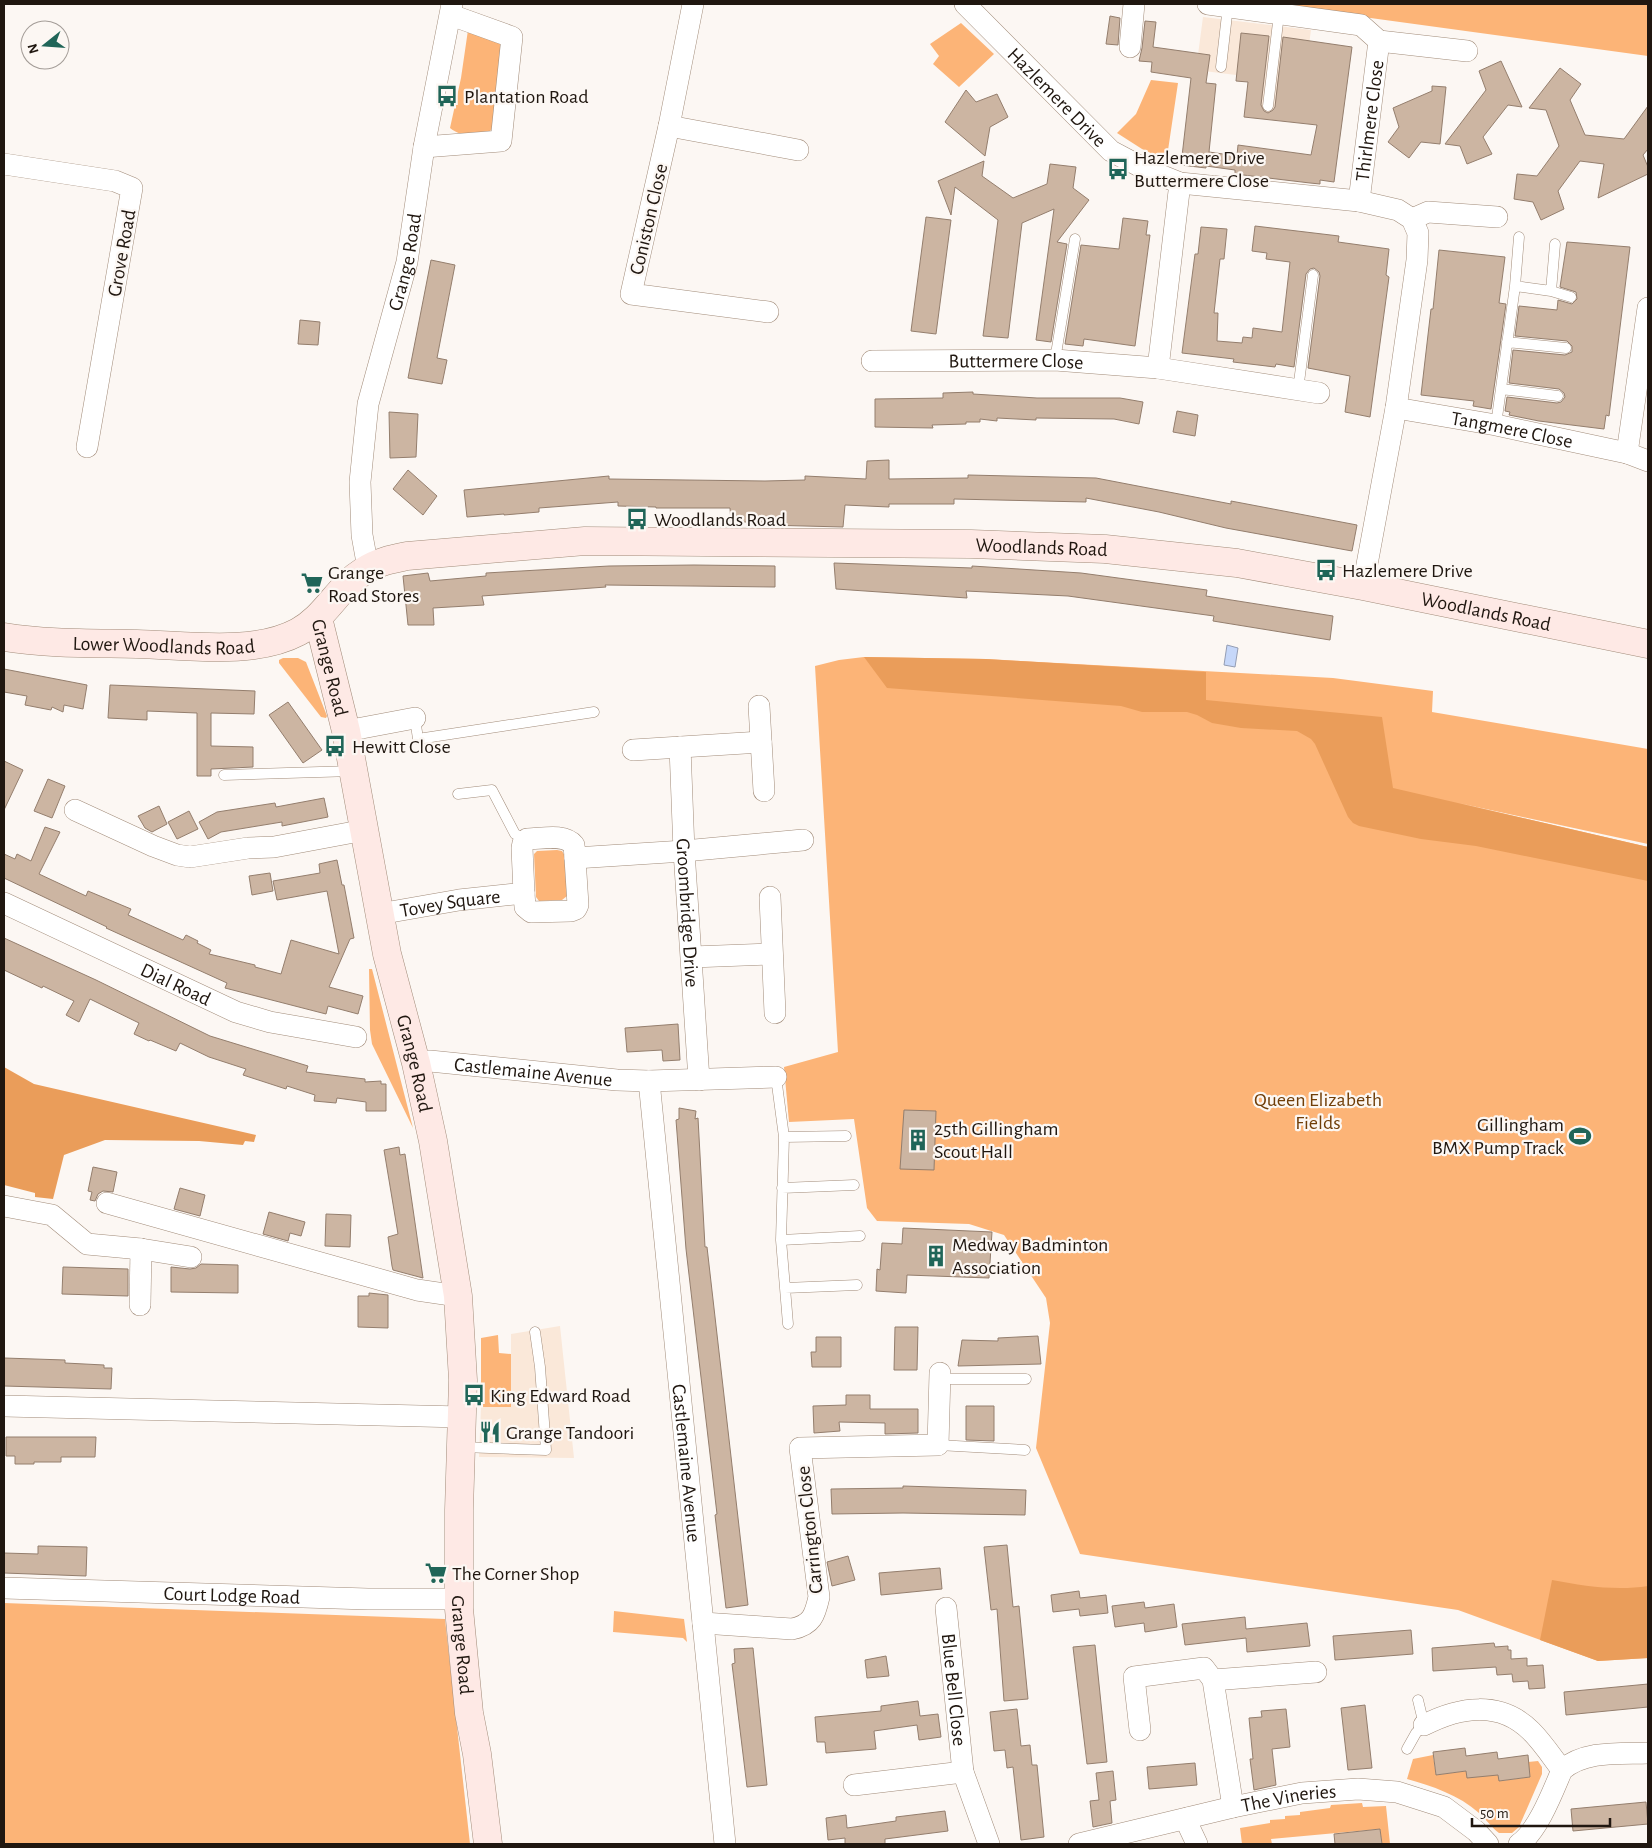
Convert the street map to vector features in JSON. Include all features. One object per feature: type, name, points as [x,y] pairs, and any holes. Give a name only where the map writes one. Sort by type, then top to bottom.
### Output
[{"type":"street","name":"Coniston Close","points":[[693,4],[669,126],[632,294],[768,312]]},
{"type":"street","name":"Hazlemere Drive","points":[[965,4],[1111,150],[1145,169],[1180,183],[1359,201],[1398,210],[1412,219]]},
{"type":"street","points":[[1130,47],[1134,4]]},
{"type":"street","name":"Thirlmere Close","points":[[1218,5],[1361,24],[1379,41],[1467,51]]},
{"type":"street","name":"Grange Road","points":[[424,147],[501,142],[512,37],[452,10],[424,147],[402,284],[368,404],[360,482],[362,535],[368,568],[349,583],[318,618],[346,731],[387,954],[416,1063],[436,1153],[458,1296],[463,1380],[458,1599],[470,1717],[477,1754],[488,1844]]},
{"type":"street","name":"Thirlmere Close","points":[[1359,201],[1379,41]]},
{"type":"street","points":[[669,126],[798,150]]},
{"type":"street","name":"Grove Road","points":[[4,164],[115,181],[132,188],[87,447]]},
{"type":"street","points":[[1158,368],[1180,183]]},
{"type":"street","points":[[1363,586],[1396,408],[1417,260],[1418,233],[1412,219],[1428,212],[1497,217]]},
{"type":"street","points":[[1627,453],[1648,308]]},
{"type":"street","name":"Buttermere Close","points":[[872,361],[1055,360],[1158,368],[1308,391]]},
{"type":"street","name":"Tangmere Close","points":[[1396,408],[1496,425],[1627,453],[1648,460]]},
{"type":"street","name":"Woodlands Road","points":[[368,568],[381,562],[407,556],[576,541],[971,544],[1088,548],[1237,563],[1363,586],[1648,644]]},
{"type":"street","name":"Lower Woodlands Road","points":[[4,637],[86,643],[252,646],[275,642],[292,635],[318,618]]},
{"type":"street","points":[[759,706],[764,790]]},
{"type":"street","points":[[346,731],[415,718]]},
{"type":"street","points":[[633,750],[761,742]]},
{"type":"street","name":"Groombridge Drive","points":[[680,747],[684,851],[699,1080]]},
{"type":"street","points":[[75,810],[161,849],[190,858],[248,848],[274,847],[365,830]]},
{"type":"street","name":"Tovey Square","points":[[562,838],[568,839],[574,845],[578,905],[576,909],[571,911],[531,912],[525,907],[522,848],[523,843],[527,839],[562,838]]},
{"type":"street","points":[[576,858],[684,851],[802,840]]},
{"type":"street","name":"Tovey Square","points":[[379,914],[460,900],[524,894]]},
{"type":"street","points":[[770,897],[775,1013]]},
{"type":"street","name":"Dial Road","points":[[4,903],[236,1012],[270,1022],[356,1037]]},
{"type":"street","points":[[692,958],[772,954]]},
{"type":"street","name":"Castlemaine Avenue","points":[[416,1063],[430,1061],[649,1082],[776,1077]]},
{"type":"street","name":"Castlemaine Avenue","points":[[649,1082],[725,1844]]},
{"type":"street","points":[[107,1203],[417,1290],[458,1296]]},
{"type":"street","points":[[4,1206],[52,1215],[87,1244],[191,1256]]},
{"type":"street","points":[[140,1306],[141,1249]]},
{"type":"street","points":[[938,1445],[940,1376]]},
{"type":"street","points":[[4,1406],[462,1417]]},
{"type":"street","name":"Carrington Close","points":[[703,1623],[792,1629],[801,1628],[815,1614],[819,1597],[800,1448],[938,1445]]},
{"type":"street","name":"Court Lodge Road","points":[[4,1588],[368,1599],[458,1599]]},
{"type":"street","name":"Blue Bell Close","points":[[946,1608],[963,1772],[989,1844]]},
{"type":"street","points":[[1140,1730],[1134,1677],[1204,1668],[1213,1680],[1233,1807]]},
{"type":"street","points":[[1213,1680],[1316,1672]]},
{"type":"street","points":[[1424,1725],[1441,1716],[1475,1708],[1502,1712],[1530,1730],[1562,1770]]},
{"type":"street","points":[[1519,1844],[1527,1839],[1562,1770],[1577,1761],[1596,1755],[1648,1753]]},
{"type":"street","name":"Blue Bell Close","points":[[854,1785],[963,1772]]},
{"type":"street","name":"The Vineries","points":[[1079,1844],[1233,1807],[1302,1793],[1358,1789],[1397,1792],[1444,1807],[1488,1844]]},
{"type":"street","points":[[1188,1818],[1189,1827],[1197,1844]]},
{"type":"lane","points":[[1218,5],[1221,68]]},
{"type":"lane","points":[[1268,106],[1279,14]]},
{"type":"lane","points":[[1496,425],[1515,286],[1518,237]]},
{"type":"lane","points":[[1055,360],[1075,239]]},
{"type":"lane","points":[[1551,291],[1555,244]]},
{"type":"lane","points":[[1308,391],[1313,275]]},
{"type":"lane","points":[[1515,286],[1551,291],[1571,297]]},
{"type":"lane","points":[[1507,342],[1566,348]]},
{"type":"lane","points":[[1501,389],[1558,396]]},
{"type":"lane","points":[[415,718],[418,740],[594,712]]},
{"type":"lane","points":[[224,775],[354,771]]},
{"type":"lane","points":[[458,794],[492,790],[515,834],[527,839]]},
{"type":"lane","points":[[776,1077],[784,1137],[782,1240],[788,1324]]},
{"type":"lane","points":[[784,1137],[846,1136]]},
{"type":"lane","points":[[782,1188],[854,1185]]},
{"type":"lane","points":[[782,1240],[860,1236]]},
{"type":"lane","points":[[785,1288],[857,1285]]},
{"type":"lane","points":[[461,1447],[546,1450],[540,1367],[535,1332]]},
{"type":"lane","points":[[940,1376],[1026,1379]]},
{"type":"lane","points":[[938,1445],[1025,1450]]},
{"type":"lane","points":[[1407,1749],[1416,1733],[1424,1725],[1418,1700]]},
{"type":"shaded area","points":[[1203,17],[1311,30],[1299,118],[1246,112],[1250,72],[1237,70],[1236,75],[1196,70]]},
{"type":"shaded area","points":[[864,657],[986,659],[1206,672],[1206,700],[1382,717],[1393,788],[1648,847],[1648,881],[1476,846],[1421,839],[1359,826],[1348,817],[1315,744],[1311,739],[1297,731],[1241,728],[1212,723],[1187,712],[1142,712],[1121,706],[887,688]]},
{"type":"shaded area","points":[[4,1067],[34,1084],[256,1135],[254,1142],[245,1141],[243,1145],[199,1141],[105,1140],[64,1155],[53,1199],[35,1197],[35,1193],[4,1185]]},
{"type":"shaded area","points":[[560,1326],[574,1458],[479,1457],[481,1407],[511,1407],[511,1334]]},
{"type":"shaded area","points":[[1552,1580],[1612,1588],[1648,1586],[1648,1658],[1598,1661],[1540,1640]]},
{"type":"green space","points":[[1268,4],[1648,4],[1648,56]]},
{"type":"green space","points":[[961,23],[994,54],[959,87],[933,64],[939,56],[930,44]]},
{"type":"green space","points":[[468,30],[504,43],[493,128],[487,134],[478,136],[462,134],[450,128],[461,78]]},
{"type":"green space","points":[[1151,80],[1178,83],[1167,157],[1164,159],[1142,149],[1117,133],[1136,114]]},
{"type":"green space","name":"Queen Elizabeth Fields","points":[[864,657],[986,659],[1333,678],[1433,691],[1432,712],[1648,749],[1648,844],[1458,803],[1648,847],[1648,1658],[1598,1661],[1458,1610],[1080,1554],[1036,1448],[1050,1323],[1046,1298],[1004,1235],[969,1224],[877,1221],[867,1208],[854,1119],[789,1122],[784,1067],[838,1052],[815,666],[839,660]]},
{"type":"green space","points":[[283,658],[298,658],[306,662],[327,716],[326,718],[321,717],[279,663],[279,660]]},
{"type":"green space","points":[[537,851],[562,851],[565,856],[567,896],[562,900],[539,901],[536,897],[534,854]]},
{"type":"green space","points":[[369,969],[372,969],[413,1128],[372,1044]]},
{"type":"green space","points":[[498,1335],[499,1353],[511,1354],[511,1407],[481,1407],[481,1338]]},
{"type":"green space","points":[[4,1603],[445,1619],[470,1844],[4,1844]]},
{"type":"green space","points":[[614,1611],[684,1619],[687,1642],[683,1638],[613,1632]]},
{"type":"green space","points":[[1433,1755],[1436,1775],[1466,1771],[1498,1775],[1500,1781],[1530,1777],[1528,1762],[1538,1761],[1542,1767],[1542,1774],[1519,1827],[1512,1833],[1499,1833],[1479,1813],[1463,1801],[1435,1788],[1407,1779],[1413,1759]]},
{"type":"green space","points":[[1362,1803],[1363,1807],[1386,1806],[1390,1844],[1382,1844],[1380,1829],[1271,1839],[1272,1844],[1242,1844],[1240,1828],[1270,1823],[1270,1820],[1285,1819],[1285,1816],[1300,1815],[1300,1812],[1330,1808],[1331,1805]]},
{"type":"water","points":[[1227,645],[1238,648],[1235,667],[1224,665]]},
{"type":"building","points":[[1110,16],[1120,18],[1118,45],[1106,44]]},
{"type":"building","points":[[1145,21],[1156,22],[1153,47],[1210,55],[1206,83],[1216,84],[1209,152],[1237,156],[1238,145],[1311,155],[1317,125],[1244,117],[1248,82],[1236,81],[1241,33],[1269,36],[1261,105],[1264,111],[1268,113],[1275,107],[1283,37],[1352,47],[1334,182],[1320,180],[1320,184],[1310,183],[1235,174],[1235,170],[1181,165],[1191,78],[1151,72],[1152,62],[1139,61]]},
{"type":"building","points":[[1501,61],[1522,107],[1508,105],[1483,137],[1492,154],[1467,164],[1460,146],[1445,144],[1486,90],[1479,71]]},
{"type":"building","points":[[1560,68],[1581,84],[1570,100],[1585,135],[1624,139],[1648,106],[1648,149],[1643,155],[1648,167],[1648,174],[1598,198],[1604,164],[1580,161],[1558,191],[1564,209],[1541,220],[1533,202],[1514,199],[1517,174],[1537,176],[1559,146],[1546,110],[1529,108]]},
{"type":"building","points":[[1432,86],[1446,87],[1440,144],[1421,142],[1409,158],[1388,142],[1399,127],[1393,108],[1432,91]]},
{"type":"building","points":[[966,90],[976,102],[997,94],[1008,117],[990,127],[985,156],[945,122]]},
{"type":"building","points":[[984,161],[982,176],[1013,198],[1047,184],[1050,164],[1076,167],[1073,188],[1089,200],[1057,242],[1067,244],[1051,342],[1036,340],[1054,209],[1022,223],[1008,338],[983,336],[998,220],[955,187],[951,215],[938,181]]},
{"type":"building","points":[[926,217],[951,220],[936,334],[911,331]]},
{"type":"building","points":[[1123,218],[1148,221],[1146,235],[1150,235],[1135,346],[1084,339],[1083,346],[1065,344],[1081,245],[1119,249]]},
{"type":"building","points":[[1255,226],[1339,236],[1338,242],[1389,249],[1386,275],[1389,277],[1370,417],[1345,412],[1350,376],[1308,368],[1320,276],[1319,272],[1314,268],[1310,269],[1306,274],[1294,367],[1276,364],[1275,367],[1233,362],[1234,359],[1182,353],[1195,254],[1198,254],[1201,227],[1227,229],[1224,259],[1220,259],[1214,313],[1218,313],[1217,341],[1242,343],[1243,337],[1252,338],[1253,328],[1282,332],[1290,262],[1266,259],[1267,253],[1252,251]]},
{"type":"building","points":[[1567,242],[1630,247],[1609,416],[1606,415],[1604,429],[1539,421],[1509,415],[1510,412],[1505,411],[1507,397],[1557,403],[1561,402],[1565,397],[1564,393],[1559,389],[1509,383],[1513,350],[1565,355],[1572,352],[1572,346],[1567,341],[1515,336],[1519,306],[1557,310],[1558,300],[1572,304],[1577,299],[1576,292],[1560,287]]},
{"type":"building","points":[[1439,250],[1505,257],[1499,303],[1506,304],[1491,409],[1473,406],[1474,401],[1421,395]]},
{"type":"building","points":[[431,260],[455,265],[437,358],[447,360],[442,384],[408,378]]},
{"type":"building","points":[[300,320],[320,322],[318,345],[298,344]]},
{"type":"building","points":[[973,392],[973,394],[1037,398],[1120,398],[1143,402],[1139,424],[1114,419],[1036,418],[1036,420],[997,418],[997,421],[980,419],[980,422],[966,422],[966,424],[932,425],[933,428],[875,427],[875,399],[943,398],[943,393]]},
{"type":"building","points":[[1177,411],[1198,415],[1195,436],[1173,432]]},
{"type":"building","points":[[389,412],[418,414],[416,457],[390,458]]},
{"type":"building","points":[[889,460],[889,479],[968,478],[968,475],[1096,478],[1231,504],[1231,501],[1357,525],[1352,551],[1226,528],[1159,512],[1086,498],[1086,502],[954,499],[954,504],[889,504],[889,507],[845,505],[843,527],[766,525],[767,522],[731,522],[730,508],[618,506],[618,502],[539,508],[539,512],[467,517],[464,490],[609,476],[609,479],[765,481],[805,480],[805,476],[866,479],[867,461]]},
{"type":"building","points":[[408,470],[437,496],[423,515],[393,489]]},
{"type":"building","points":[[834,563],[972,568],[972,566],[1081,573],[1207,590],[1206,596],[1333,616],[1330,640],[1213,621],[1214,616],[1068,596],[966,591],[967,598],[836,589]]},
{"type":"building","points":[[609,566],[775,566],[775,587],[605,585],[606,587],[482,596],[484,605],[433,608],[434,625],[408,625],[403,576],[428,573],[430,581],[486,576],[486,573]]},
{"type":"building","points":[[4,669],[87,685],[83,709],[64,705],[63,712],[52,707],[51,710],[25,705],[27,696],[4,692]]},
{"type":"building","points":[[110,685],[255,691],[254,714],[211,713],[211,746],[253,747],[253,767],[211,769],[211,776],[197,776],[197,713],[147,711],[147,720],[108,718]]},
{"type":"building","points":[[288,702],[322,750],[303,763],[269,715]]},
{"type":"building","points":[[4,761],[23,770],[4,810]]},
{"type":"building","points":[[48,779],[65,786],[52,818],[34,811]]},
{"type":"building","points":[[324,798],[328,817],[282,826],[282,822],[221,832],[208,839],[199,822],[217,812],[275,803],[276,807]]},
{"type":"building","points":[[159,806],[167,824],[152,832],[145,828],[138,816]]},
{"type":"building","points":[[189,811],[198,829],[177,839],[168,822]]},
{"type":"building","points":[[45,827],[60,832],[39,874],[86,896],[88,891],[131,909],[128,915],[183,940],[186,935],[211,950],[209,954],[255,965],[255,967],[281,974],[291,940],[339,954],[327,891],[277,900],[273,881],[320,873],[319,864],[337,860],[342,885],[344,885],[354,938],[350,939],[329,987],[363,996],[358,1014],[328,1006],[326,1014],[225,988],[227,983],[106,928],[4,878],[4,854],[15,859],[17,854],[31,861]]},
{"type":"building","points":[[270,873],[273,891],[252,895],[249,876]]},
{"type":"building","points":[[4,938],[96,980],[210,1036],[308,1066],[306,1072],[365,1079],[365,1082],[381,1081],[381,1084],[386,1084],[386,1111],[366,1111],[366,1102],[337,1098],[336,1103],[314,1101],[315,1095],[287,1086],[286,1089],[243,1075],[246,1069],[209,1057],[180,1043],[176,1051],[149,1041],[134,1034],[139,1023],[90,999],[79,1022],[66,1015],[74,1001],[4,970]]},
{"type":"building","points":[[678,1024],[680,1060],[663,1061],[662,1050],[627,1052],[625,1028]]},
{"type":"building","points":[[679,1108],[696,1111],[695,1119],[698,1118],[705,1247],[707,1247],[748,1605],[726,1608],[686,1249],[676,1120],[679,1119]]},
{"type":"building","name":"25th Gillingham Scout Hall","points":[[904,1110],[936,1111],[934,1170],[900,1169]]},
{"type":"building","points":[[399,1147],[400,1155],[405,1154],[423,1278],[393,1270],[392,1266],[388,1237],[398,1234],[384,1150]]},
{"type":"building","points":[[93,1167],[117,1172],[113,1192],[103,1191],[98,1194],[95,1201],[90,1200],[92,1192],[88,1191]]},
{"type":"building","points":[[180,1188],[205,1195],[200,1216],[174,1209]]},
{"type":"building","points":[[269,1212],[305,1222],[301,1236],[290,1233],[288,1241],[263,1234]]},
{"type":"building","points":[[326,1214],[351,1215],[350,1247],[325,1246]]},
{"type":"building","name":"Medway Badminton Association","points":[[903,1228],[992,1232],[989,1278],[907,1275],[906,1293],[876,1291],[877,1269],[880,1270],[882,1243],[902,1244]]},
{"type":"building","points":[[201,1264],[238,1265],[238,1293],[171,1292],[171,1267],[190,1269],[196,1268]]},
{"type":"building","points":[[63,1267],[128,1269],[128,1296],[62,1294]]},
{"type":"building","points":[[369,1293],[388,1295],[388,1328],[358,1327],[358,1296],[369,1296]]},
{"type":"building","points":[[895,1327],[918,1327],[917,1370],[894,1370]]},
{"type":"building","points":[[1038,1336],[1041,1364],[958,1366],[962,1340],[998,1341],[998,1338]]},
{"type":"building","points":[[816,1337],[841,1337],[841,1367],[812,1367],[811,1352],[816,1352]]},
{"type":"building","points":[[4,1358],[65,1360],[65,1363],[104,1365],[104,1368],[112,1368],[111,1389],[4,1386]]},
{"type":"building","points":[[846,1395],[870,1395],[870,1409],[918,1409],[918,1433],[885,1434],[885,1423],[839,1422],[840,1431],[814,1433],[813,1406],[846,1405]]},
{"type":"building","points":[[966,1406],[994,1406],[994,1441],[966,1440]]},
{"type":"building","points":[[6,1437],[96,1437],[95,1457],[61,1457],[61,1462],[15,1464],[15,1456],[6,1456]]},
{"type":"building","points":[[903,1486],[1026,1490],[1025,1515],[832,1514],[831,1489],[903,1488]]},
{"type":"building","points":[[1007,1545],[1013,1607],[1019,1606],[1028,1699],[1004,1701],[997,1609],[991,1610],[984,1547]]},
{"type":"building","points":[[38,1546],[87,1547],[86,1576],[4,1573],[4,1553],[38,1554]]},
{"type":"building","points":[[848,1556],[855,1580],[832,1586],[827,1562]]},
{"type":"building","points":[[940,1568],[942,1589],[881,1595],[879,1573]]},
{"type":"building","points":[[1079,1591],[1080,1598],[1106,1595],[1108,1613],[1080,1616],[1079,1609],[1053,1612],[1051,1595]]},
{"type":"building","points":[[1144,1602],[1145,1608],[1174,1604],[1177,1627],[1145,1632],[1144,1623],[1115,1627],[1112,1606]]},
{"type":"building","points":[[1245,1617],[1246,1629],[1307,1623],[1310,1646],[1247,1652],[1246,1638],[1185,1645],[1182,1624]]},
{"type":"building","points":[[1411,1630],[1413,1654],[1335,1660],[1333,1636]]},
{"type":"building","points":[[1494,1643],[1495,1647],[1508,1646],[1508,1650],[1511,1650],[1511,1659],[1527,1658],[1527,1666],[1543,1665],[1545,1688],[1529,1689],[1528,1681],[1513,1682],[1512,1674],[1497,1675],[1496,1667],[1433,1671],[1432,1648]]},
{"type":"building","points":[[1095,1645],[1107,1762],[1087,1764],[1073,1647]]},
{"type":"building","points":[[753,1648],[767,1785],[747,1787],[732,1664],[735,1663],[734,1649]]},
{"type":"building","points":[[886,1656],[889,1676],[867,1678],[865,1660]]},
{"type":"building","points":[[1648,1684],[1648,1707],[1566,1715],[1564,1692]]},
{"type":"building","points":[[918,1701],[920,1716],[938,1714],[941,1737],[919,1740],[917,1725],[874,1731],[876,1749],[826,1753],[825,1742],[817,1742],[815,1717],[881,1711],[881,1706]]},
{"type":"building","points":[[1365,1705],[1372,1768],[1348,1770],[1341,1708]]},
{"type":"building","points":[[1017,1709],[1021,1746],[1030,1745],[1032,1765],[1037,1765],[1044,1837],[1021,1840],[1013,1767],[1007,1768],[1005,1750],[994,1751],[990,1712]]},
{"type":"building","points":[[1286,1709],[1290,1747],[1272,1749],[1276,1785],[1254,1790],[1250,1759],[1253,1759],[1249,1718],[1262,1717],[1261,1711]]},
{"type":"building","points":[[1465,1748],[1466,1756],[1497,1752],[1498,1759],[1528,1755],[1530,1777],[1499,1781],[1498,1775],[1467,1778],[1466,1771],[1436,1775],[1433,1752]]},
{"type":"building","points":[[1195,1763],[1197,1785],[1149,1789],[1147,1767]]},
{"type":"building","points":[[1113,1771],[1116,1800],[1110,1801],[1112,1823],[1093,1827],[1090,1801],[1099,1800],[1096,1773]]},
{"type":"building","points":[[1646,1802],[1648,1824],[1573,1831],[1571,1809]]},
{"type":"building","points":[[945,1811],[948,1831],[885,1839],[885,1844],[845,1844],[845,1838],[828,1840],[826,1818],[846,1815],[847,1828],[896,1821],[896,1817]]},
{"type":"building","points":[[1380,1829],[1382,1844],[1335,1844],[1334,1834]]},
{"type":"place","name":"Plantation Road","points":[[447,96]]},
{"type":"place","name":"Hazlemere Drive Buttermere Close","points":[[1118,169]]},
{"type":"place","name":"Woodlands Road","points":[[637,519]]},
{"type":"place","name":"Hazlemere Drive","points":[[1326,570]]},
{"type":"place","name":"Grange Road Stores","points":[[312,583]]},
{"type":"place","name":"Hewitt Close","points":[[335,746]]},
{"type":"place","name":"Gillingham BMX Pump Track","points":[[1580,1136]]},
{"type":"place","name":"25th Gillingham Scout Hall","points":[[918,1140]]},
{"type":"place","name":"Medway Badminton Association","points":[[936,1256]]},
{"type":"place","name":"King Edward Road","points":[[474,1395]]},
{"type":"place","name":"Grange Tandoori","points":[[490,1432]]},
{"type":"place","name":"The Corner Shop","points":[[436,1573]]}]
